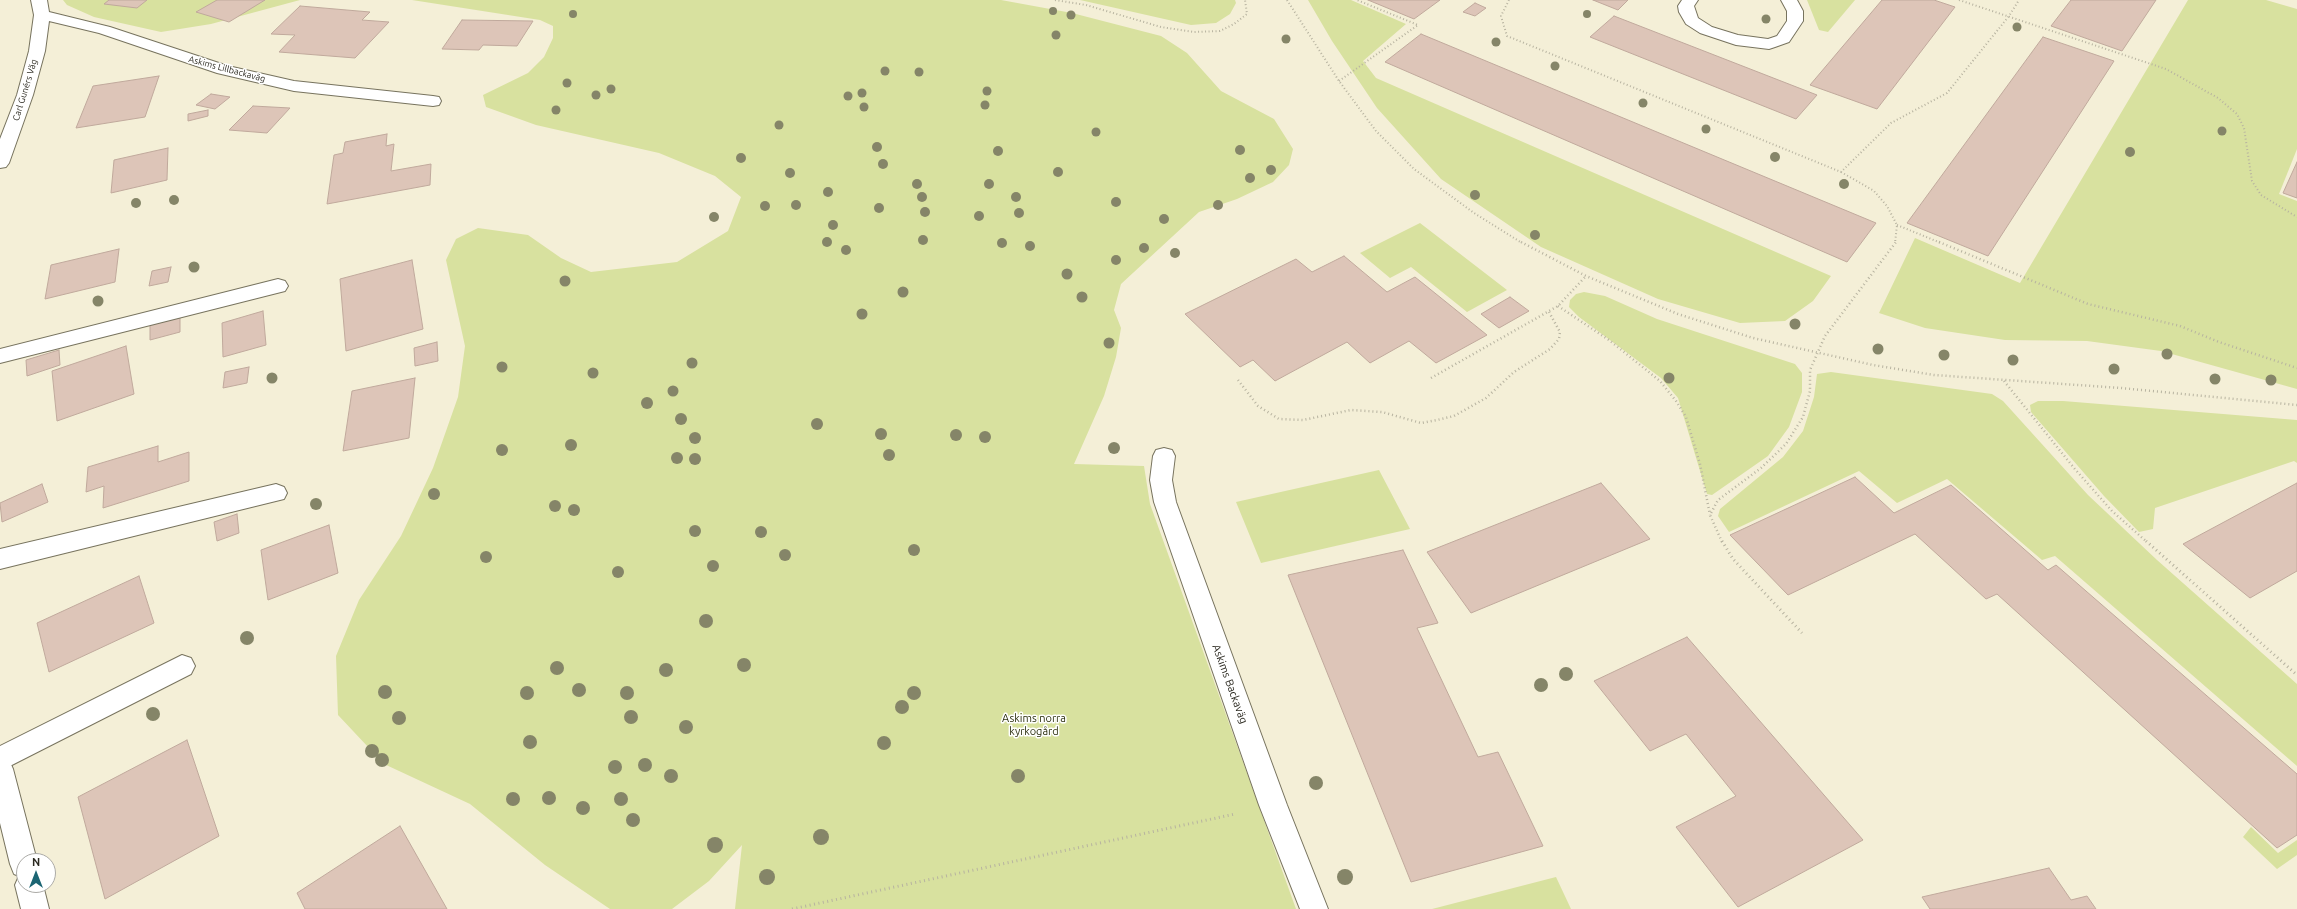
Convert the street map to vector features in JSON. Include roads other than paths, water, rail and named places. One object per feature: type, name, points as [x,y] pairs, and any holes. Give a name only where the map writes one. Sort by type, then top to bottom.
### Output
[{"type":"street","points":[[1690,0],[1686,6],[1687,12],[1692,21],[1706,30],[1736,40],[1769,44],[1783,39],[1795,21],[1795,11],[1789,0]]},
{"type":"street","name":"Askims Lillbackaväg","points":[[40,8],[222,70],[332,91],[433,101]]},
{"type":"street","name":"Carl Gunérs Väg","points":[[0,162],[25,95],[37,51],[40,8]]},
{"type":"street","points":[[0,356],[278,286]]},
{"type":"street","name":"Askims Backaväg","points":[[1164,456],[1162,480],[1164,502],[1273,806],[1314,909]]},
{"type":"street","points":[[0,559],[276,494]]},
{"type":"street","points":[[0,759],[182,666]]},
{"type":"street","points":[[0,770],[21,853]]},
{"type":"street","points":[[31,893],[36,909]]},
{"type":"park label","name":"Askims norra kyrkogård","points":[[1034,724]]}]
